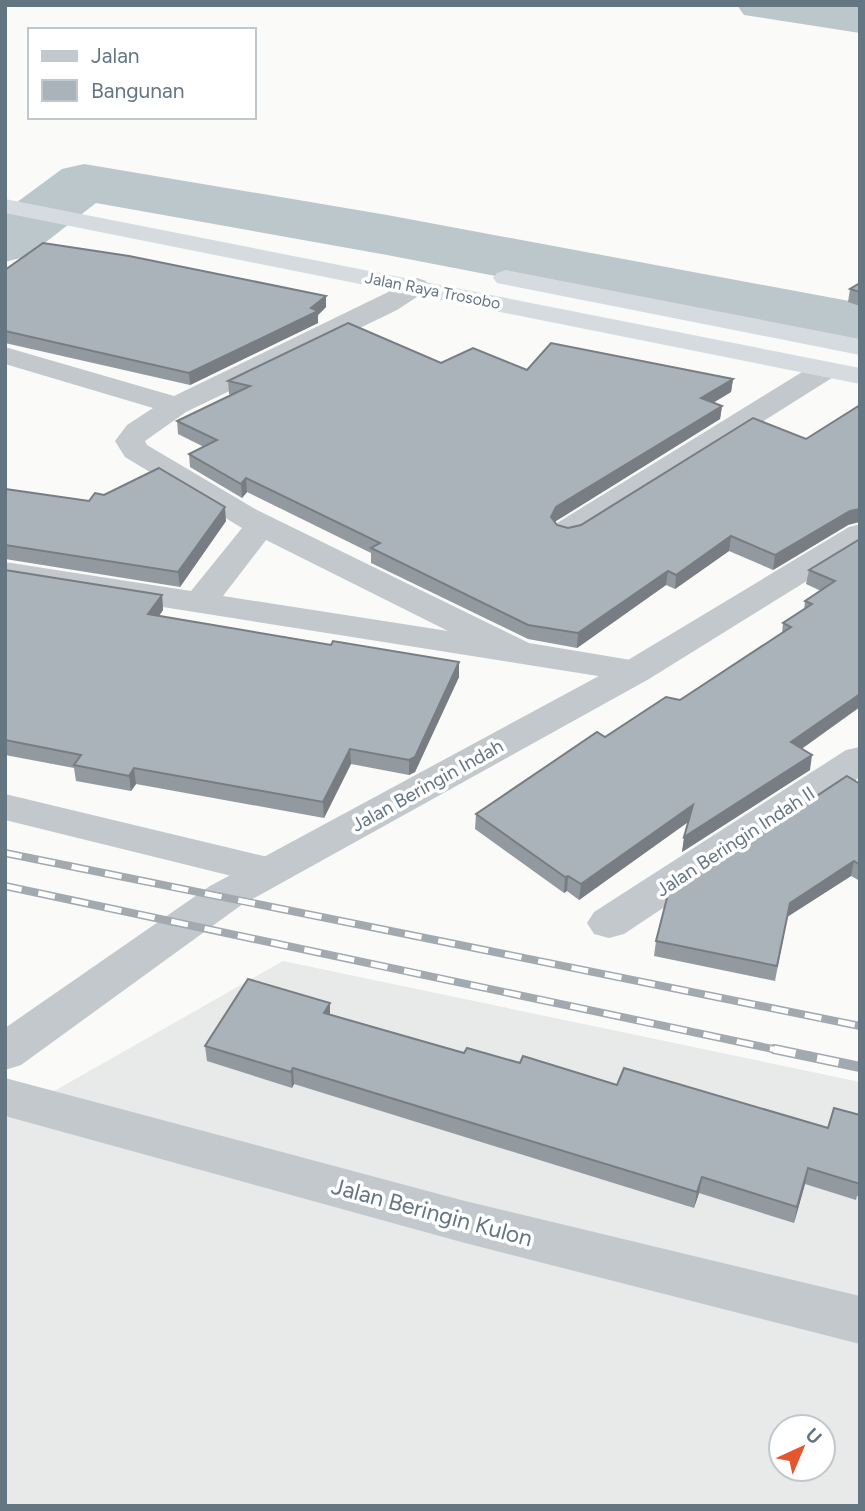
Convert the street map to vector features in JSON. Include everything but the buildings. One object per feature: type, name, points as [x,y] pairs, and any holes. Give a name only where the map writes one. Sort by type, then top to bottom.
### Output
[{"type":"highway","name":"Jalan Raya Trosobo","points":[[5,184],[417,286],[860,376]]},
{"type":"highway","name":"Jalan Raya Trosobo","points":[[10,207],[61,200],[204,221]]},
{"type":"highway","name":"Jalan Raya Trosobo","points":[[486,274],[860,347]]},
{"type":"street","points":[[417,286],[388,304],[176,405],[137,431],[130,441],[136,451],[262,524],[516,651]]},
{"type":"street","points":[[5,355],[176,405]]},
{"type":"street","points":[[568,530],[825,370]]},
{"type":"street","points":[[200,602],[262,524]]},
{"type":"street","name":"Jalan Beringin Indah","points":[[5,1052],[225,896],[636,671],[860,534]]},
{"type":"street","points":[[5,572],[636,671]]},
{"type":"street","name":"Jalan Beringin Indah II","points":[[609,923],[860,759]]},
{"type":"street","points":[[5,807],[268,871]]},
{"type":"street","name":"Jalan Beringin Kulon","points":[[5,1097],[465,1222],[860,1320]]},
{"type":"shaded area","points":[[283,961],[860,1082],[860,1506],[5,1506],[5,1119]]},
{"type":"waterway","points":[[761,5],[860,18]]},
{"type":"waterway","points":[[5,242],[84,182],[387,235],[860,325]]},
{"type":"railway","points":[[5,853],[860,1026]]},
{"type":"railway","points":[[5,886],[782,1051]]},
{"type":"railway","points":[[774,1049],[860,1067]]}]
